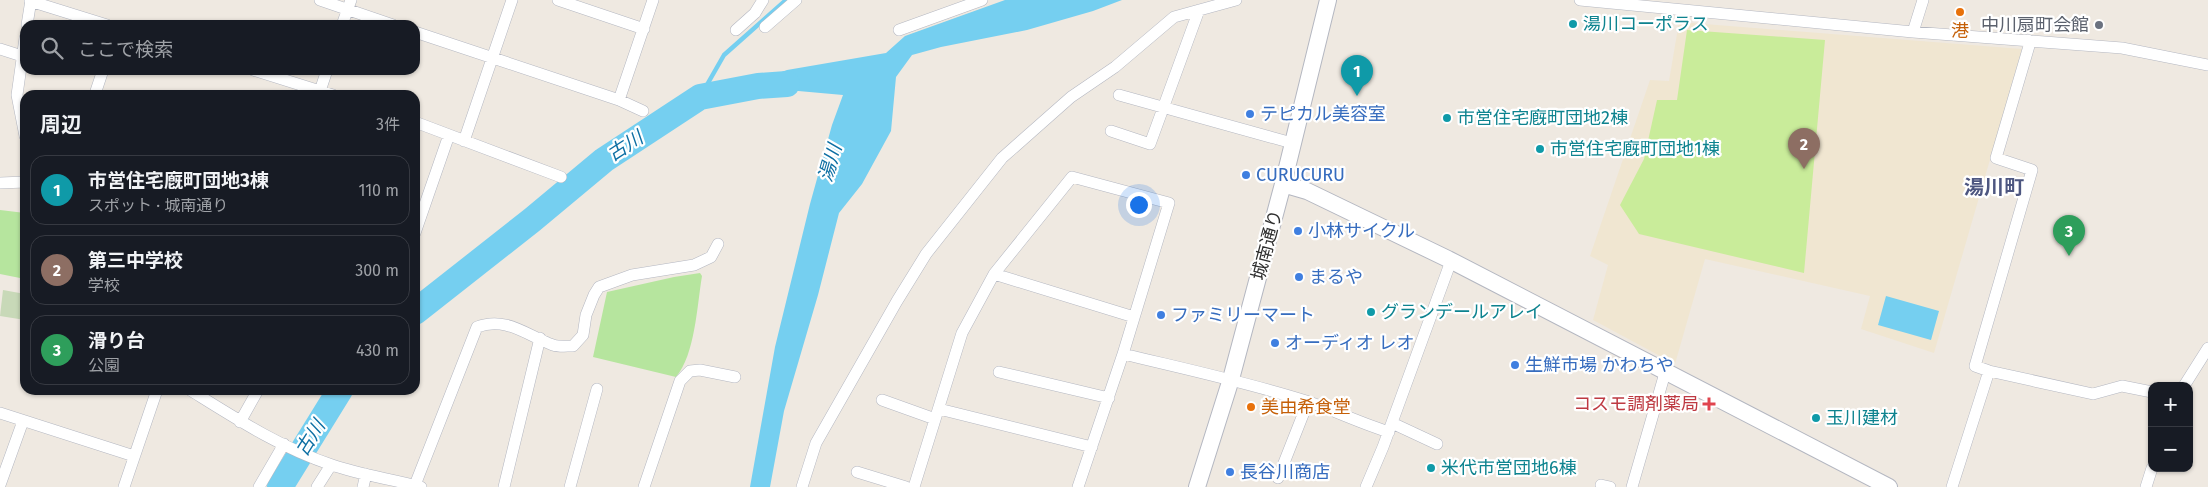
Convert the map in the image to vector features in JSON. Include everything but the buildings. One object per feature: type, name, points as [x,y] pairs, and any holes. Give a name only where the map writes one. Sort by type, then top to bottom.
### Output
[{"type":"street","points":[[28,20],[30,0],[92,20]]},
{"type":"street","points":[[320,0],[349,5],[382,20]]},
{"type":"street","points":[[464,140],[512,0]]},
{"type":"street","points":[[558,0],[644,28]]},
{"type":"street","points":[[619,100],[653,0]]},
{"type":"street","points":[[736,30],[755,13],[763,0]]},
{"type":"street","points":[[765,28],[796,0]]},
{"type":"street","points":[[900,30],[982,0]]},
{"type":"street","points":[[802,487],[816,443],[897,301],[926,254],[996,166],[1071,97],[1115,67],[1174,17],[1236,0]]},
{"type":"street","name":"城南通り","points":[[1197,487],[1231,378],[1283,184],[1328,0]]},
{"type":"street","points":[[1580,0],[1631,2],[1706,12],[1913,32],[2140,50],[2208,65]]},
{"type":"street","points":[[1706,12],[1708,0]]},
{"type":"street","points":[[1913,32],[1923,0]]},
{"type":"street","points":[[344,20],[349,5]]},
{"type":"street","points":[[1111,131],[1150,144],[1198,10]]},
{"type":"street","points":[[420,34],[619,100],[643,111]]},
{"type":"street","points":[[2028,40],[2029,46],[1996,158],[2032,170],[1974,366],[2093,394],[2122,386],[2148,391]]},
{"type":"street","points":[[0,49],[20,55]]},
{"type":"street","points":[[20,72],[17,95],[20,110]]},
{"type":"street","points":[[96,90],[101,75]]},
{"type":"street","points":[[269,75],[317,90]]},
{"type":"street","points":[[320,90],[325,75]]},
{"type":"street","points":[[1119,95],[1292,143]]},
{"type":"street","points":[[420,124],[561,177]]},
{"type":"street","points":[[420,219],[449,135]]},
{"type":"street","points":[[914,487],[962,333],[994,274],[1072,177],[1169,203],[1124,354],[1078,487]]},
{"type":"street","points":[[0,183],[20,182]]},
{"type":"street","points":[[1283,184],[1307,191],[1451,261],[1890,487]]},
{"type":"street","points":[[198,395],[240,422],[331,465],[418,486],[477,327],[490,322],[504,324],[540,338],[554,346],[573,346],[583,335],[586,315],[599,287],[632,275],[694,265],[712,257],[718,244]]},
{"type":"street","points":[[1366,487],[1451,261]]},
{"type":"street","points":[[994,274],[1134,317]]},
{"type":"street","points":[[504,487],[540,338]]},
{"type":"street","points":[[2187,382],[2208,348]]},
{"type":"street","points":[[1124,354],[1231,378],[1308,402],[1355,421],[1390,427],[1437,444]]},
{"type":"street","points":[[644,487],[680,381],[690,371],[700,370],[735,377]]},
{"type":"street","points":[[1952,487],[1989,371]]},
{"type":"street","points":[[999,372],[1109,398]]},
{"type":"street","points":[[1632,487],[1666,373]]},
{"type":"street","points":[[570,487],[597,389]]},
{"type":"street","points":[[124,487],[155,395]]},
{"type":"street","points":[[240,422],[255,395]]},
{"type":"street","points":[[882,400],[1092,448]]},
{"type":"street","points":[[1278,478],[1308,402]]},
{"type":"street","points":[[0,413],[134,456]]},
{"type":"street","points":[[0,485],[23,421]]},
{"type":"street","points":[[259,487],[284,444]]},
{"type":"street","points":[[318,487],[331,465]]},
{"type":"street","points":[[857,472],[906,487]]},
{"type":"street","points":[[2146,487],[2151,472]]},
{"type":"street","points":[[363,487],[366,474]]},
{"type":"shaded area","points":[[1679,22],[2022,49],[1934,353],[1861,329],[1870,296],[1705,259],[1675,364],[1593,320],[1608,265],[1590,256],[1650,80],[1669,81]]},
{"type":"green space","points":[[1687,30],[1825,40],[1804,273],[1639,234],[1620,205],[1644,159],[1657,100],[1677,100]]},
{"type":"green space","points":[[0,210],[20,212],[20,278],[0,274]]},
{"type":"green space","points":[[700,273],[702,276],[697,315],[691,343],[682,368],[676,377],[593,357],[607,292]]},
{"type":"green space","points":[[3,290],[20,293],[20,319],[0,316]]},
{"type":"water","name":"湯川","points":[[1005,0],[1122,0],[1093,11],[1027,30],[941,47],[912,55],[896,77],[891,131],[862,184],[839,213],[818,295],[784,411],[770,487],[750,487],[775,347],[810,204],[832,125],[843,95],[742,86],[787,70],[886,53],[905,36]]},
{"type":"water","points":[[1886,296],[1939,311],[1931,340],[1878,325]]},
{"type":"waterway","points":[[700,97],[724,55],[786,0]]},
{"type":"waterway","name":"古川","points":[[420,308],[532,220],[604,160],[700,97],[758,86],[787,84]]},
{"type":"waterway","name":"古川","points":[[280,487],[337,395]]},
{"type":"place","name":"港","points":[[1960,12]]},
{"type":"place","name":"湯川コーポラス","points":[[1573,24]]},
{"type":"place","name":"中川扇町会館","points":[[2099,25]]},
{"type":"place","name":"市営住宅廐町団地3棟","points":[[1357,96]]},
{"type":"place","name":"テピカル美容室","points":[[1250,114]]},
{"type":"place","name":"市営住宅廐町団地2棟","points":[[1447,118]]},
{"type":"place","name":"市営住宅廐町団地1棟","points":[[1540,149]]},
{"type":"place","name":"第三中学校","points":[[1804,169]]},
{"type":"place","name":"CURUCURU","points":[[1246,175]]},
{"type":"place","name":"小林サイクル","points":[[1298,231]]},
{"type":"place","name":"滑り台","points":[[2069,256]]},
{"type":"place","name":"まるや","points":[[1299,277]]},
{"type":"place","name":"グランデールアレイ","points":[[1371,312]]},
{"type":"place","name":"ファミリーマート","points":[[1161,315]]},
{"type":"place","name":"オーディオ レオ","points":[[1275,343]]},
{"type":"place","name":"生鮮市場 かわちや","points":[[1515,365]]},
{"type":"place","name":"コスモ調剤薬局","points":[[1709,404]]},
{"type":"place","name":"美由希食堂","points":[[1251,407]]},
{"type":"place","name":"玉川建材","points":[[1816,418]]},
{"type":"place","name":"米代市営団地6棟","points":[[1431,468]]},
{"type":"place","name":"長谷川商店","points":[[1230,472]]},
{"type":"district","name":"湯川町","points":[[1994,187]]}]
